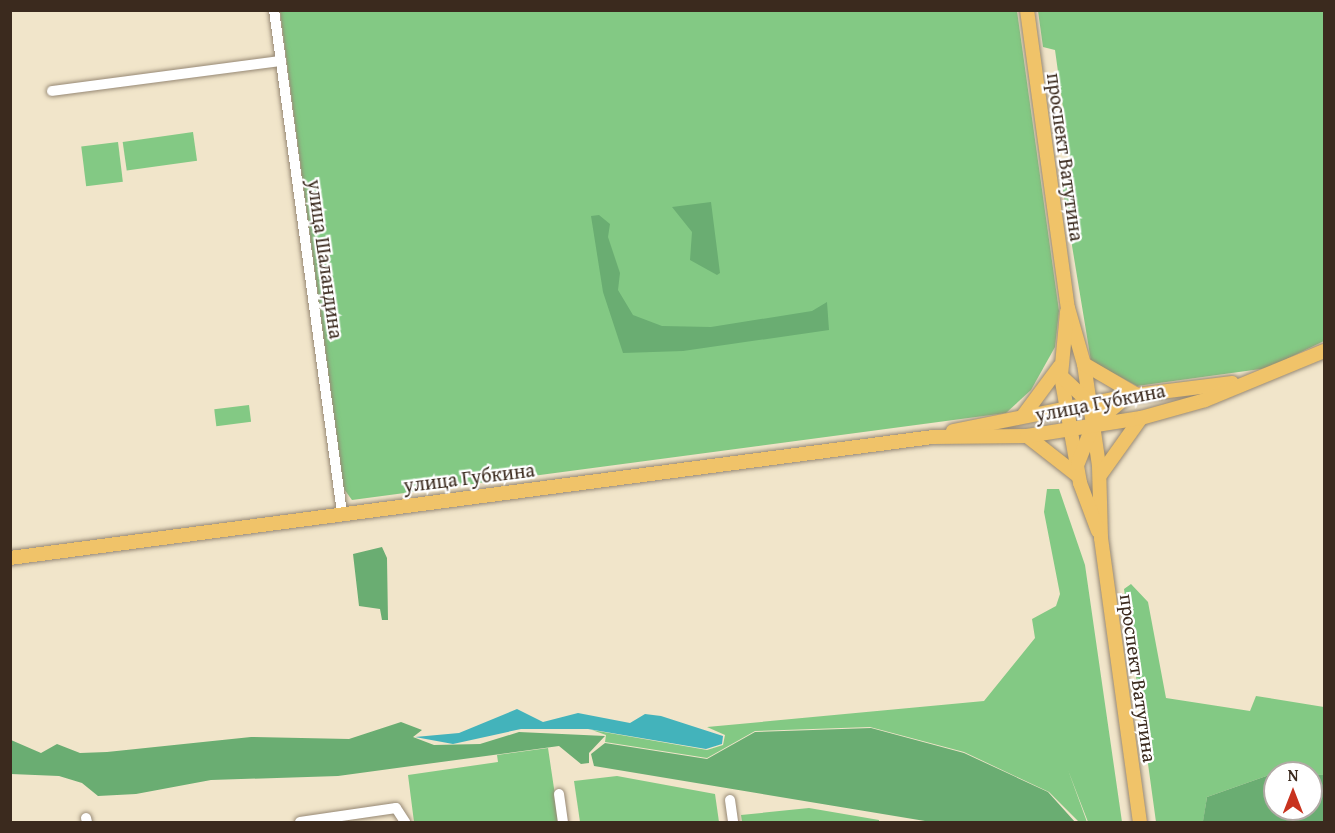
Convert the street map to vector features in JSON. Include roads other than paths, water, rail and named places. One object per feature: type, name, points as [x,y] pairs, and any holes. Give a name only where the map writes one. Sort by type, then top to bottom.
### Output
[{"type":"main road","name":"проспект Ватутина","points":[[1027,10],[1068,309],[1084,368],[1100,470],[1095,508]]},
{"type":"main road","name":"проспект Ватутина","points":[[1068,309],[1060,371],[1078,472],[1095,508],[1101,538],[1140,822]]},
{"type":"main road","name":"улица Губкина","points":[[933,437],[1031,435],[1138,418],[1269,377],[1324,351]]},
{"type":"main road","points":[[1060,371],[1075,380],[1084,368]]},
{"type":"main road","points":[[1031,435],[1054,422],[1066,408],[1077,393],[1084,368]]},
{"type":"main road","points":[[1084,368],[1132,396]]},
{"type":"main road","points":[[1060,371],[1077,393],[1104,414],[1138,418]]},
{"type":"main road","points":[[1029,415],[1060,371]]},
{"type":"main road","name":"улица Губкина","points":[[10,558],[933,437],[1090,403],[1269,377]]},
{"type":"main road","points":[[1078,472],[1085,441],[1093,425],[1104,414],[1132,396]]},
{"type":"main road","points":[[1132,396],[1123,408],[1138,418]]},
{"type":"main road","points":[[1029,415],[1070,429],[1085,441],[1100,470]]},
{"type":"main road","points":[[1029,415],[1040,423],[1031,435]]},
{"type":"main road","points":[[1100,470],[1138,418]]},
{"type":"main road","points":[[1031,435],[1078,472]]},
{"type":"main road","points":[[1078,472],[1088,459],[1100,470]]},
{"type":"street","name":"улица Шаландина","points":[[274,10],[342,513]]},
{"type":"street","points":[[52,91],[281,61]]},
{"type":"street","points":[[559,794],[563,822]]},
{"type":"street","points":[[730,800],[733,822]]},
{"type":"street","points":[[300,822],[396,808],[404,817]]},
{"type":"water","points":[[517,709],[543,722],[578,713],[630,723],[645,714],[661,716],[723,736],[722,744],[706,749],[588,729],[521,729],[453,744],[415,737],[459,733]]}]
